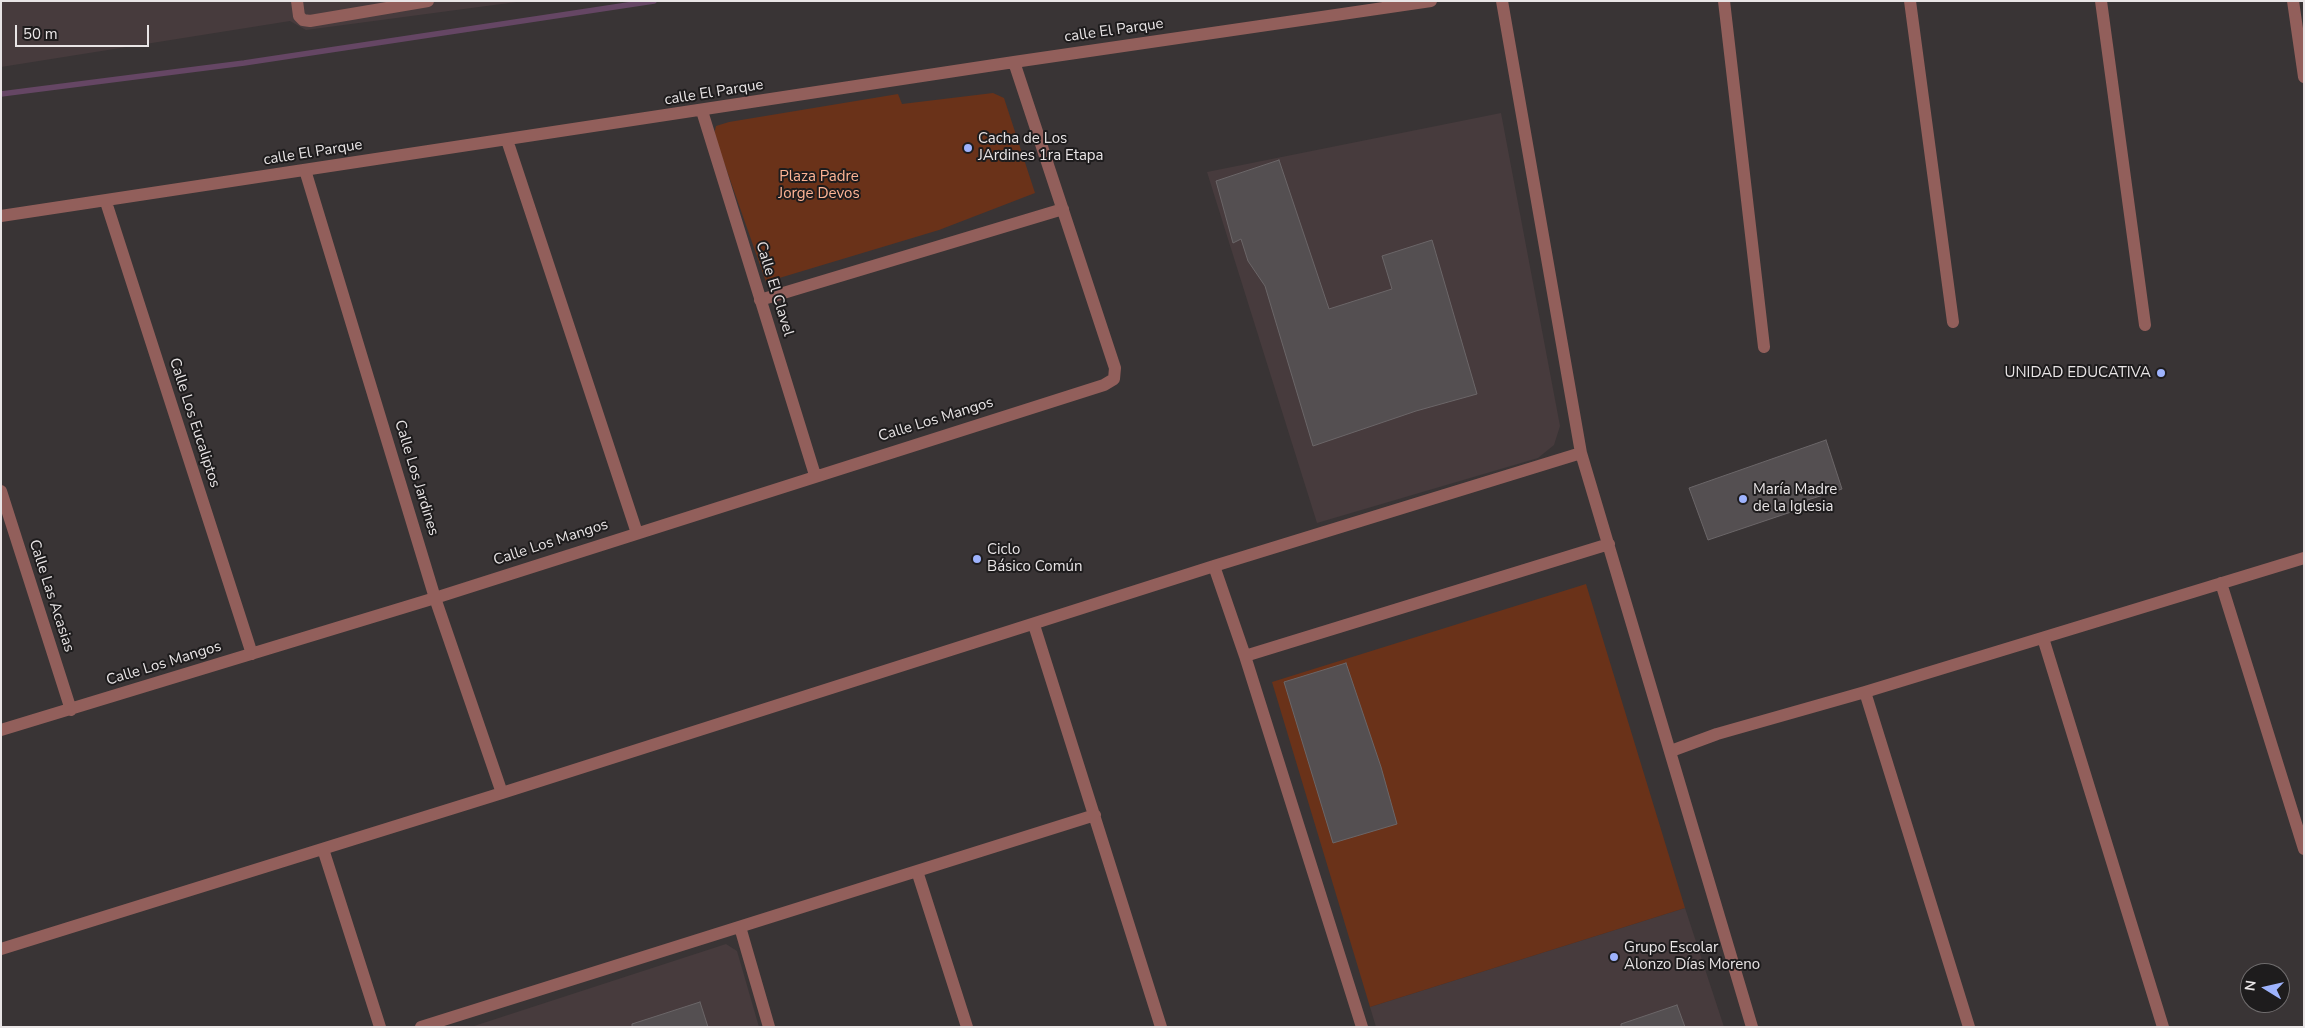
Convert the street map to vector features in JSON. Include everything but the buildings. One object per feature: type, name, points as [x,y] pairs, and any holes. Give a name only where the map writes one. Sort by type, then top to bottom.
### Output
[{"type":"street","points":[[297,1],[300,16],[303,20],[310,21],[363,7],[428,1]]},
{"type":"street","name":"calle El Parque","points":[[1,216],[106,202],[1014,62],[1431,1]]},
{"type":"street","points":[[1502,1],[1581,453],[1672,752],[1752,1027]]},
{"type":"street","points":[[1724,1],[1764,348]]},
{"type":"street","points":[[1910,1],[1953,322]]},
{"type":"street","points":[[2101,1],[2145,325]]},
{"type":"street","points":[[2292,1],[2304,77]]},
{"type":"street","name":"Calle Los Mangos","points":[[1,730],[435,598],[815,475],[1094,388],[1114,379],[1115,368],[1014,62]]},
{"type":"street","name":"Calle El Clavel","points":[[702,111],[815,475]]},
{"type":"street","points":[[507,140],[637,533]]},
{"type":"street","name":"Calle Los Jardines","points":[[305,170],[435,598],[502,793]]},
{"type":"street","name":"Calle Los Eucaliptos","points":[[106,202],[252,654]]},
{"type":"street","points":[[760,300],[1063,209]]},
{"type":"street","points":[[1,949],[502,793],[1034,625],[1214,566],[1581,453]]},
{"type":"street","name":"Calle Las Acasias","points":[[1,491],[71,710]]},
{"type":"street","points":[[1245,656],[1608,544]]},
{"type":"street","points":[[1672,752],[1717,734],[1865,692],[2304,558]]},
{"type":"street","points":[[1214,566],[1245,656],[1362,1027]]},
{"type":"street","points":[[2221,583],[2304,849]]},
{"type":"street","points":[[1034,625],[1096,815],[1161,1027]]},
{"type":"street","points":[[2043,638],[2163,1027]]},
{"type":"street","points":[[1865,692],[1969,1027]]},
{"type":"street","points":[[421,1027],[1096,815]]},
{"type":"street","points":[[323,848],[380,1027]]},
{"type":"street","points":[[917,871],[967,1027]]},
{"type":"street","points":[[740,927],[769,1027]]},
{"type":"shaded area","points":[[1,1],[524,1],[306,30],[290,21],[1,67]]},
{"type":"shaded area","points":[[1501,113],[1560,426],[1554,445],[1538,458],[1317,523],[1207,172]]},
{"type":"shaded area","name":"Grupo Escolar Alonzo Días Moreno","points":[[1685,908],[1724,1027],[1376,1027],[1370,1007]]},
{"type":"shaded area","points":[[726,944],[737,951],[759,1027],[471,1027]]},
{"type":"green space","name":"Plaza Padre Jorge Devos","points":[[993,93],[1004,98],[1035,193],[939,230],[766,282],[714,134],[716,126],[729,122],[898,94],[902,104]]},
{"type":"green space","points":[[1586,584],[1685,908],[1370,1007],[1272,682]]},
{"type":"waterway","points":[[1,94],[244,63],[654,1]]},
{"type":"place","name":"Cacha de Los JArdines 1ra Etapa","points":[[968,148]]},
{"type":"place","name":"UNIDAD EDUCATIVA","points":[[2161,373]]},
{"type":"place","name":"María Madre de la Iglesia","points":[[1743,499]]},
{"type":"place","name":"Ciclo Básico Común","points":[[977,559]]},
{"type":"place","name":"Grupo Escolar Alonzo Días Moreno","points":[[1614,957]]}]
